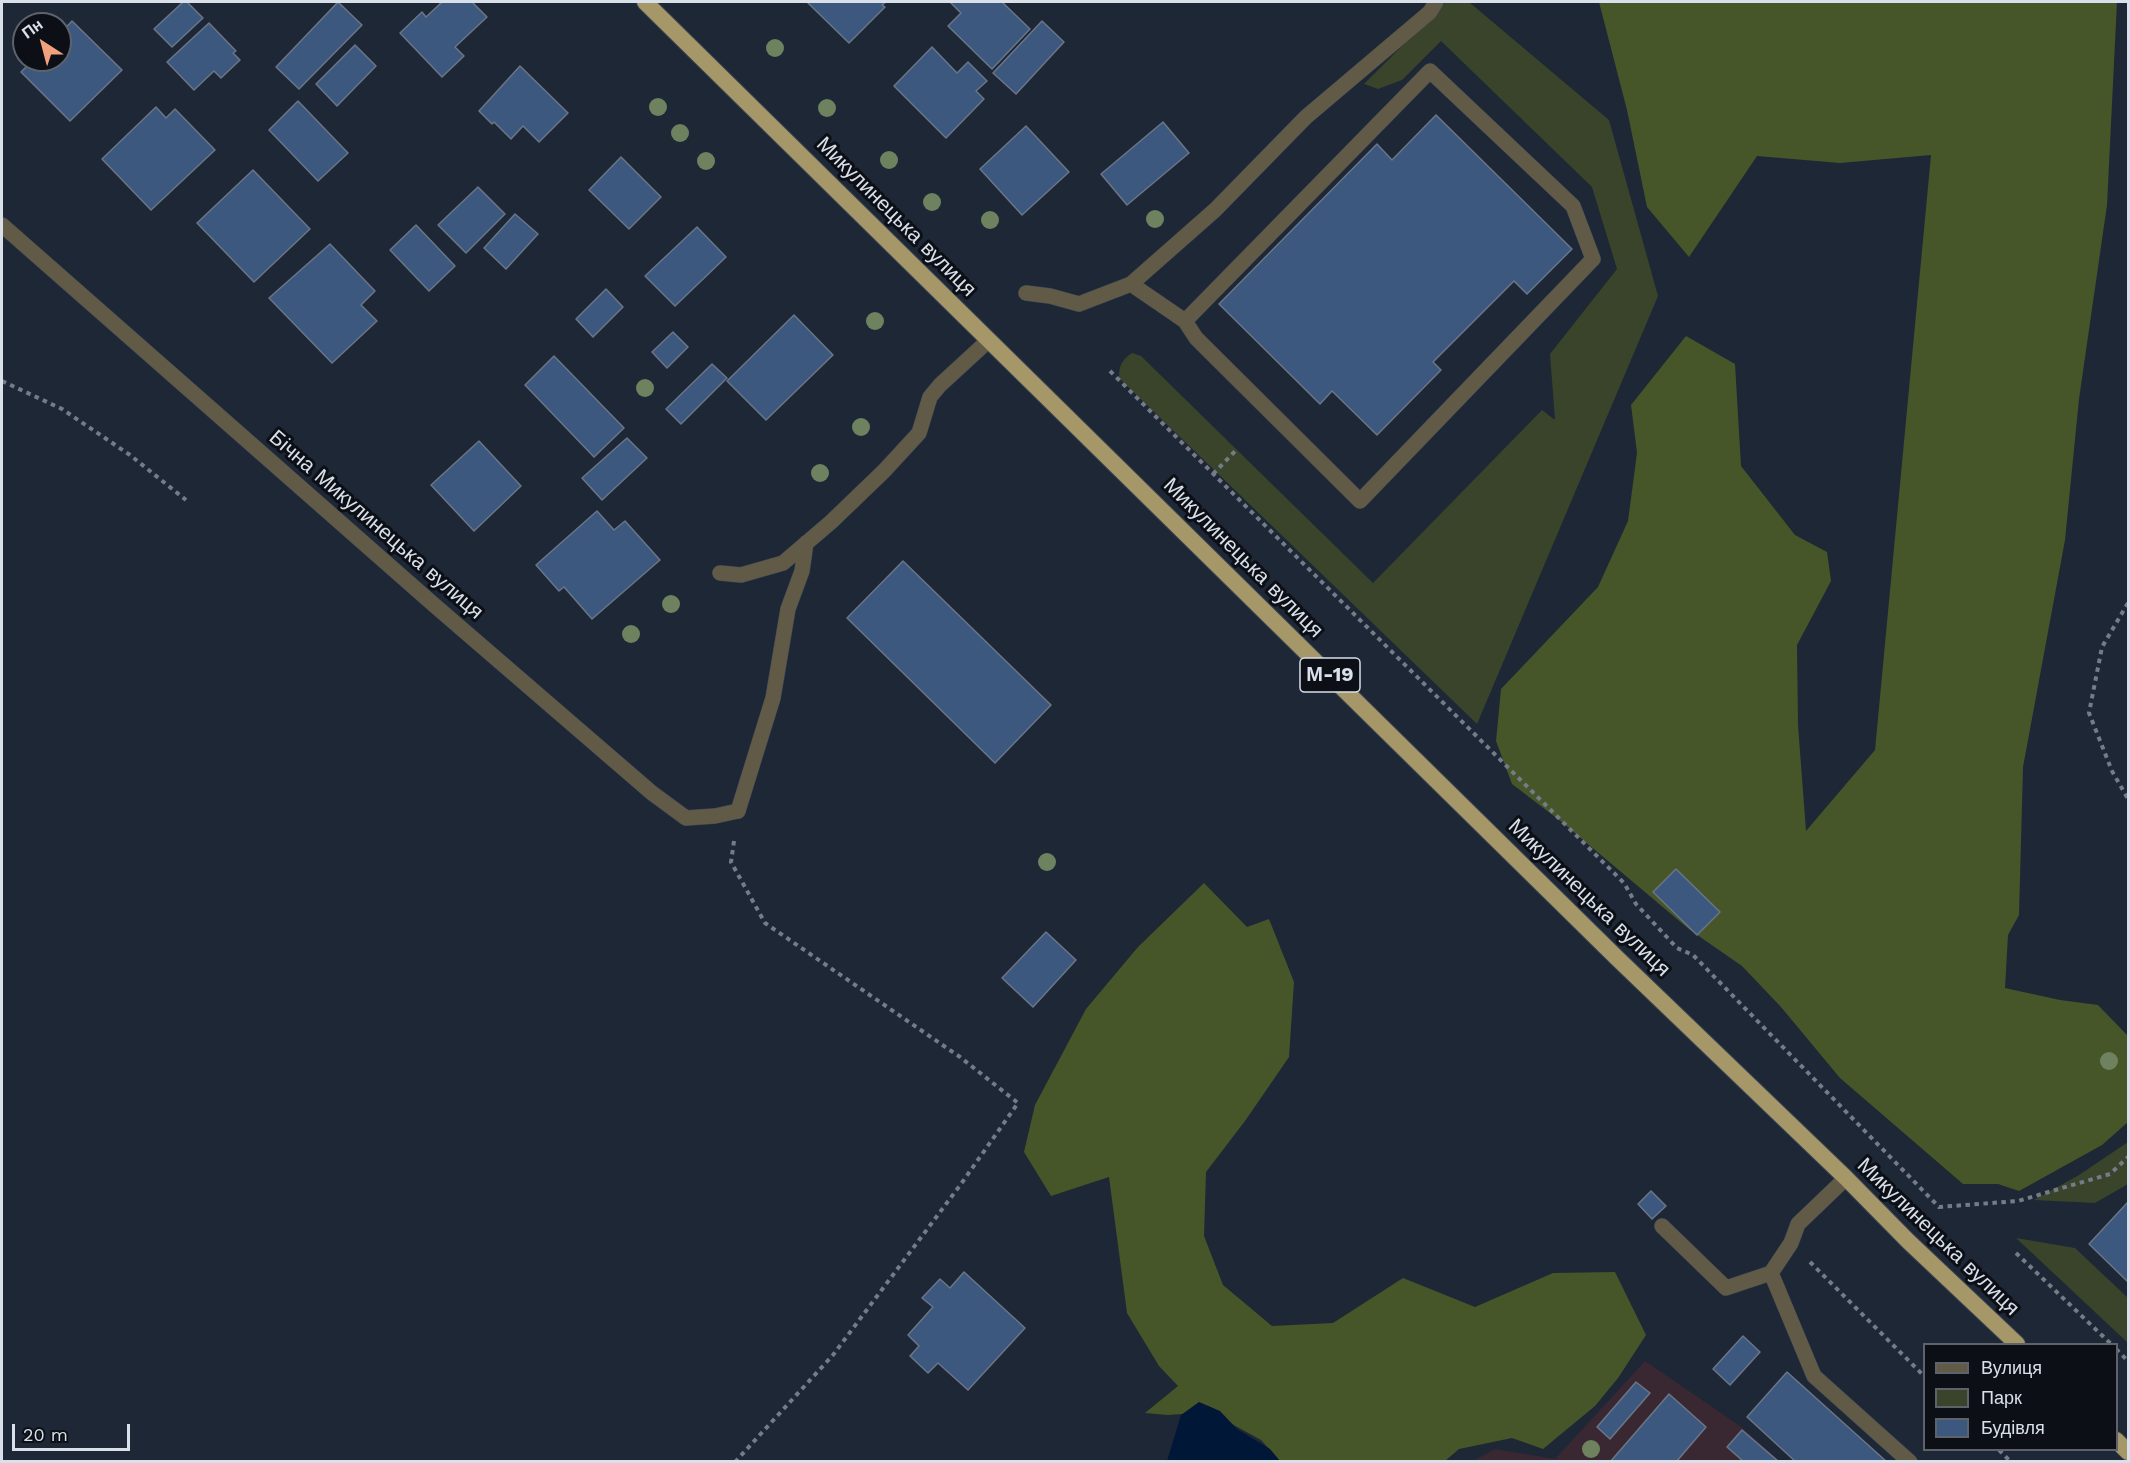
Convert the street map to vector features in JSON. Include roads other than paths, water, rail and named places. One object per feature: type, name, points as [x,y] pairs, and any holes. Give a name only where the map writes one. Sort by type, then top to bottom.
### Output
[{"type":"highway","name":"Микулинецька вулиця","points":[[645,2],[1618,959],[2016,1343]]},
{"type":"street","points":[[1026,293],[1079,304],[1131,284],[1215,210],[1306,117],[1430,12],[1436,2]]},
{"type":"street","points":[[1131,284],[1185,321],[1196,338],[1360,501],[1593,259],[1573,206],[1430,71],[1185,321]]},
{"type":"street","name":"Бічна Микулинецька вулиця","points":[[2,225],[651,793],[686,818],[715,816],[738,811],[773,698],[788,609],[802,572],[806,543]]},
{"type":"street","points":[[720,573],[741,575],[783,563],[884,471],[919,433],[930,398],[989,340]]},
{"type":"street","points":[[1662,1226],[1726,1288],[1771,1273],[1791,1243],[1798,1224],[1846,1178]]},
{"type":"street","points":[[1771,1273],[1814,1376],[1910,1461]]},
{"type":"water","points":[[1199,1402],[1220,1411],[1237,1429],[1270,1449],[1280,1461],[1167,1461],[1181,1415]]}]
